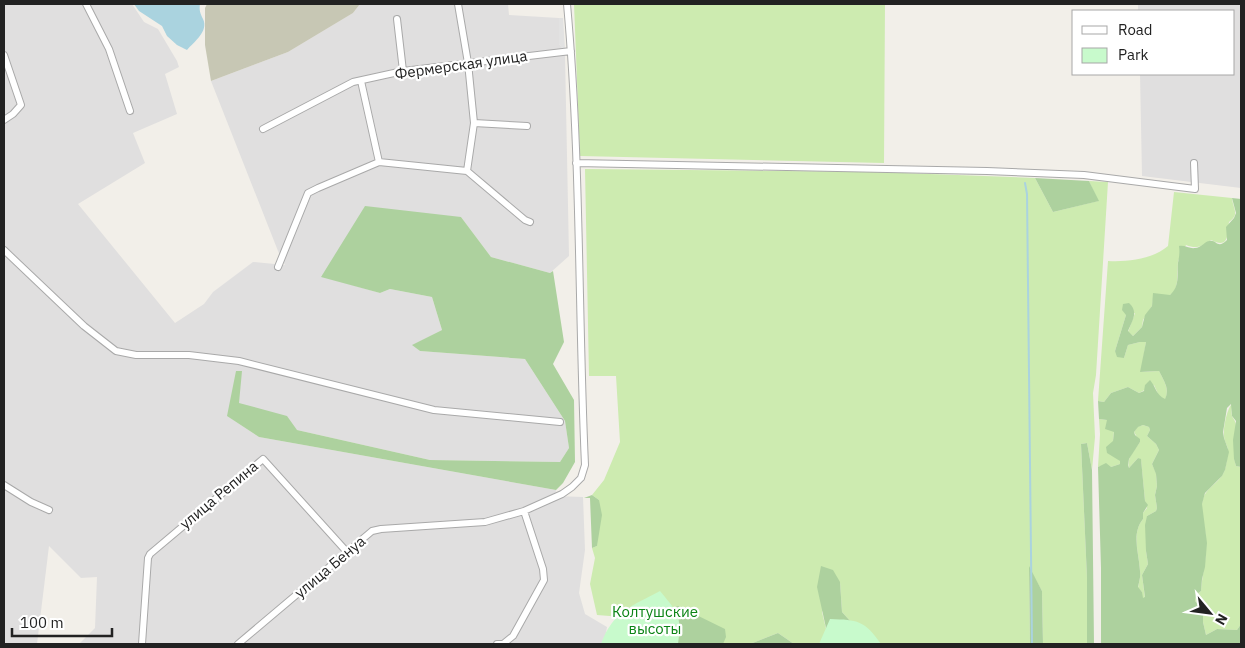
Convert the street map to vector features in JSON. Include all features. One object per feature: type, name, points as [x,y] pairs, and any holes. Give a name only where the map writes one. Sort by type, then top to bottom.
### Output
[{"type":"street","points":[[86,4],[109,49],[130,111]]},
{"type":"street","points":[[458,4],[468,63],[474,123],[466,170]]},
{"type":"street","name":"улица Бенуа","points":[[238,644],[372,532],[381,529],[485,522],[524,511],[562,494],[581,478],[585,465],[576,163],[567,4]]},
{"type":"street","points":[[396,19],[403,70]]},
{"type":"street","name":"Фермерская улица","points":[[263,129],[353,82],[403,70],[571,51]]},
{"type":"street","points":[[4,55],[21,105],[4,120]]},
{"type":"street","points":[[361,81],[380,162]]},
{"type":"street","points":[[474,123],[526,126]]},
{"type":"street","points":[[278,267],[308,193],[380,162],[466,170],[525,220],[530,222]]},
{"type":"street","points":[[576,163],[987,171],[1084,175],[1194,188],[1194,163]]},
{"type":"street","points":[[4,250],[84,326],[116,351],[136,355],[189,355],[239,362],[434,410],[560,422]]},
{"type":"street","name":"улица Репина","points":[[142,644],[148,558],[150,554],[262,459],[346,552]]},
{"type":"street","points":[[4,485],[31,502],[49,510]]},
{"type":"street","points":[[497,644],[503,644],[513,636],[544,580],[543,569],[524,511]]},
{"type":"shaded area","points":[[4,4],[132,4],[144,22],[158,29],[177,61],[179,67],[165,74],[177,114],[133,133],[145,163],[78,204],[175,323],[204,304],[213,292],[253,262],[285,265],[211,81],[288,52],[353,13],[360,4],[508,4],[509,15],[559,18],[559,44],[562,53],[565,55],[569,256],[550,273],[491,257],[461,217],[321,276],[380,293],[390,289],[432,297],[442,330],[413,345],[420,351],[525,359],[565,421],[569,448],[560,462],[430,460],[297,430],[229,417],[259,437],[556,490],[555,496],[583,497],[585,550],[579,593],[585,614],[607,627],[604,644],[79,644],[95,628],[97,577],[81,578],[49,546],[37,644],[4,644]]},
{"type":"shaded area","points":[[207,4],[360,4],[353,13],[288,52],[211,81],[205,45],[205,8]]},
{"type":"shaded area","points":[[1138,4],[1241,4],[1241,188],[1142,176],[1140,75],[1235,75],[1235,10],[1138,10]]},
{"type":"shaded area","points":[[559,18],[563,18],[565,49],[561,49],[559,44]]},
{"type":"green space","points":[[574,4],[885,4],[884,163],[580,156]]},
{"type":"green space","points":[[585,169],[876,172],[1035,178],[1053,212],[1098,201],[1089,181],[1108,182],[1096,375],[1093,393],[1095,437],[1092,470],[1087,443],[1081,444],[1087,578],[1087,644],[1043,644],[1042,591],[1029,568],[1030,644],[878,644],[860,632],[842,612],[840,582],[822,612],[828,637],[826,644],[794,644],[778,633],[750,644],[723,644],[648,619],[597,615],[590,584],[595,558],[592,548],[597,546],[599,500],[592,495],[604,480],[620,442],[616,376],[589,376]]},
{"type":"green space","points":[[1035,178],[1089,181],[1099,201],[1053,212]]},
{"type":"green space","points":[[1174,192],[1232,198],[1235,214],[1229,222],[1226,240],[1221,243],[1211,240],[1202,246],[1196,247],[1186,245],[1178,261],[1175,291],[1170,295],[1153,300],[1152,306],[1143,320],[1142,327],[1133,336],[1128,332],[1135,313],[1126,315],[1115,351],[1124,358],[1128,345],[1146,342],[1141,372],[1159,371],[1167,389],[1165,400],[1159,396],[1154,385],[1139,393],[1128,387],[1111,393],[1104,402],[1098,401],[1108,261],[1124,261],[1148,257],[1168,246]]},
{"type":"green space","points":[[1232,198],[1241,199],[1241,467],[1236,466],[1234,459],[1233,440],[1236,421],[1232,416],[1231,404],[1227,408],[1223,432],[1229,452],[1225,470],[1222,476],[1205,493],[1202,504],[1207,543],[1201,591],[1196,595],[1195,601],[1203,609],[1206,635],[1217,629],[1237,630],[1241,624],[1241,644],[1101,644],[1098,467],[1106,463],[1111,467],[1120,464],[1120,461],[1107,453],[1106,447],[1113,441],[1114,432],[1105,429],[1107,420],[1099,419],[1098,401],[1104,402],[1111,393],[1128,387],[1139,393],[1144,391],[1145,385],[1150,380],[1158,393],[1165,399],[1167,392],[1166,385],[1159,371],[1140,372],[1146,342],[1128,345],[1124,358],[1117,357],[1115,351],[1126,315],[1122,310],[1123,304],[1129,303],[1134,310],[1134,317],[1128,331],[1133,336],[1142,327],[1145,315],[1152,306],[1153,293],[1170,295],[1173,292],[1177,280],[1179,246],[1199,247],[1209,241],[1219,244],[1224,243],[1227,240],[1226,227],[1236,213]],"holes":[[[1143,425],[1149,427],[1150,430],[1147,436],[1156,444],[1159,450],[1152,464],[1156,474],[1157,486],[1155,495],[1157,508],[1156,511],[1147,516],[1145,525],[1148,564],[1142,575],[1145,597],[1143,598],[1142,592],[1138,587],[1140,573],[1137,531],[1148,505],[1145,501],[1141,459],[1138,458],[1129,468],[1128,465],[1129,459],[1140,442],[1140,439],[1134,432]]]},
{"type":"green space","points":[[365,206],[461,217],[491,257],[550,273],[553,271],[564,342],[553,364],[574,400],[575,462],[563,483],[556,490],[259,437],[227,416],[236,371],[242,371],[239,403],[287,416],[297,430],[430,460],[560,462],[569,448],[565,421],[525,359],[420,351],[412,345],[442,330],[432,297],[390,289],[380,293],[321,277]]},
{"type":"green space","points":[[1232,404],[1232,416],[1236,425],[1234,456],[1236,466],[1241,467],[1241,624],[1237,630],[1217,629],[1206,635],[1203,609],[1195,601],[1196,595],[1201,591],[1206,555],[1202,504],[1206,493],[1220,478],[1225,469],[1228,451],[1224,438],[1224,429],[1227,414]]},
{"type":"green space","points":[[1099,419],[1107,420],[1114,431],[1113,441],[1120,464],[1111,467],[1098,467]]},
{"type":"green space","points":[[1143,425],[1149,427],[1150,430],[1147,436],[1156,444],[1159,450],[1152,464],[1156,473],[1157,486],[1155,495],[1157,508],[1156,511],[1147,516],[1146,551],[1148,564],[1142,575],[1145,598],[1142,598],[1142,592],[1138,588],[1140,573],[1137,531],[1143,519],[1143,513],[1147,508],[1141,460],[1138,458],[1129,468],[1128,464],[1140,442],[1134,432],[1137,427]]},
{"type":"green space","points":[[1087,443],[1092,470],[1094,644],[1087,644],[1087,578],[1081,444]]},
{"type":"green space","points":[[592,495],[599,500],[602,515],[597,546],[592,548],[590,498],[584,498]]},
{"type":"green space","points":[[821,566],[833,570],[840,582],[842,612],[860,632],[828,637],[817,587]]},
{"type":"green space","points":[[1029,566],[1042,591],[1043,644],[1030,644]]},
{"type":"green space","name":"Колтушские высоты","points":[[660,591],[675,610],[679,620],[678,644],[601,644],[611,624],[624,611]]},
{"type":"green space","points":[[678,606],[725,629],[726,637],[723,644],[605,644],[648,619]]},
{"type":"green space","points":[[830,619],[860,623],[870,630],[881,644],[819,644]]},
{"type":"green space","points":[[778,633],[794,644],[750,644]]},
{"type":"water","points":[[134,4],[200,4],[204,28],[200,36],[187,50],[177,45],[167,36],[162,26],[139,11]]},
{"type":"waterway","points":[[1025,183],[1027,194],[1032,644]]}]
